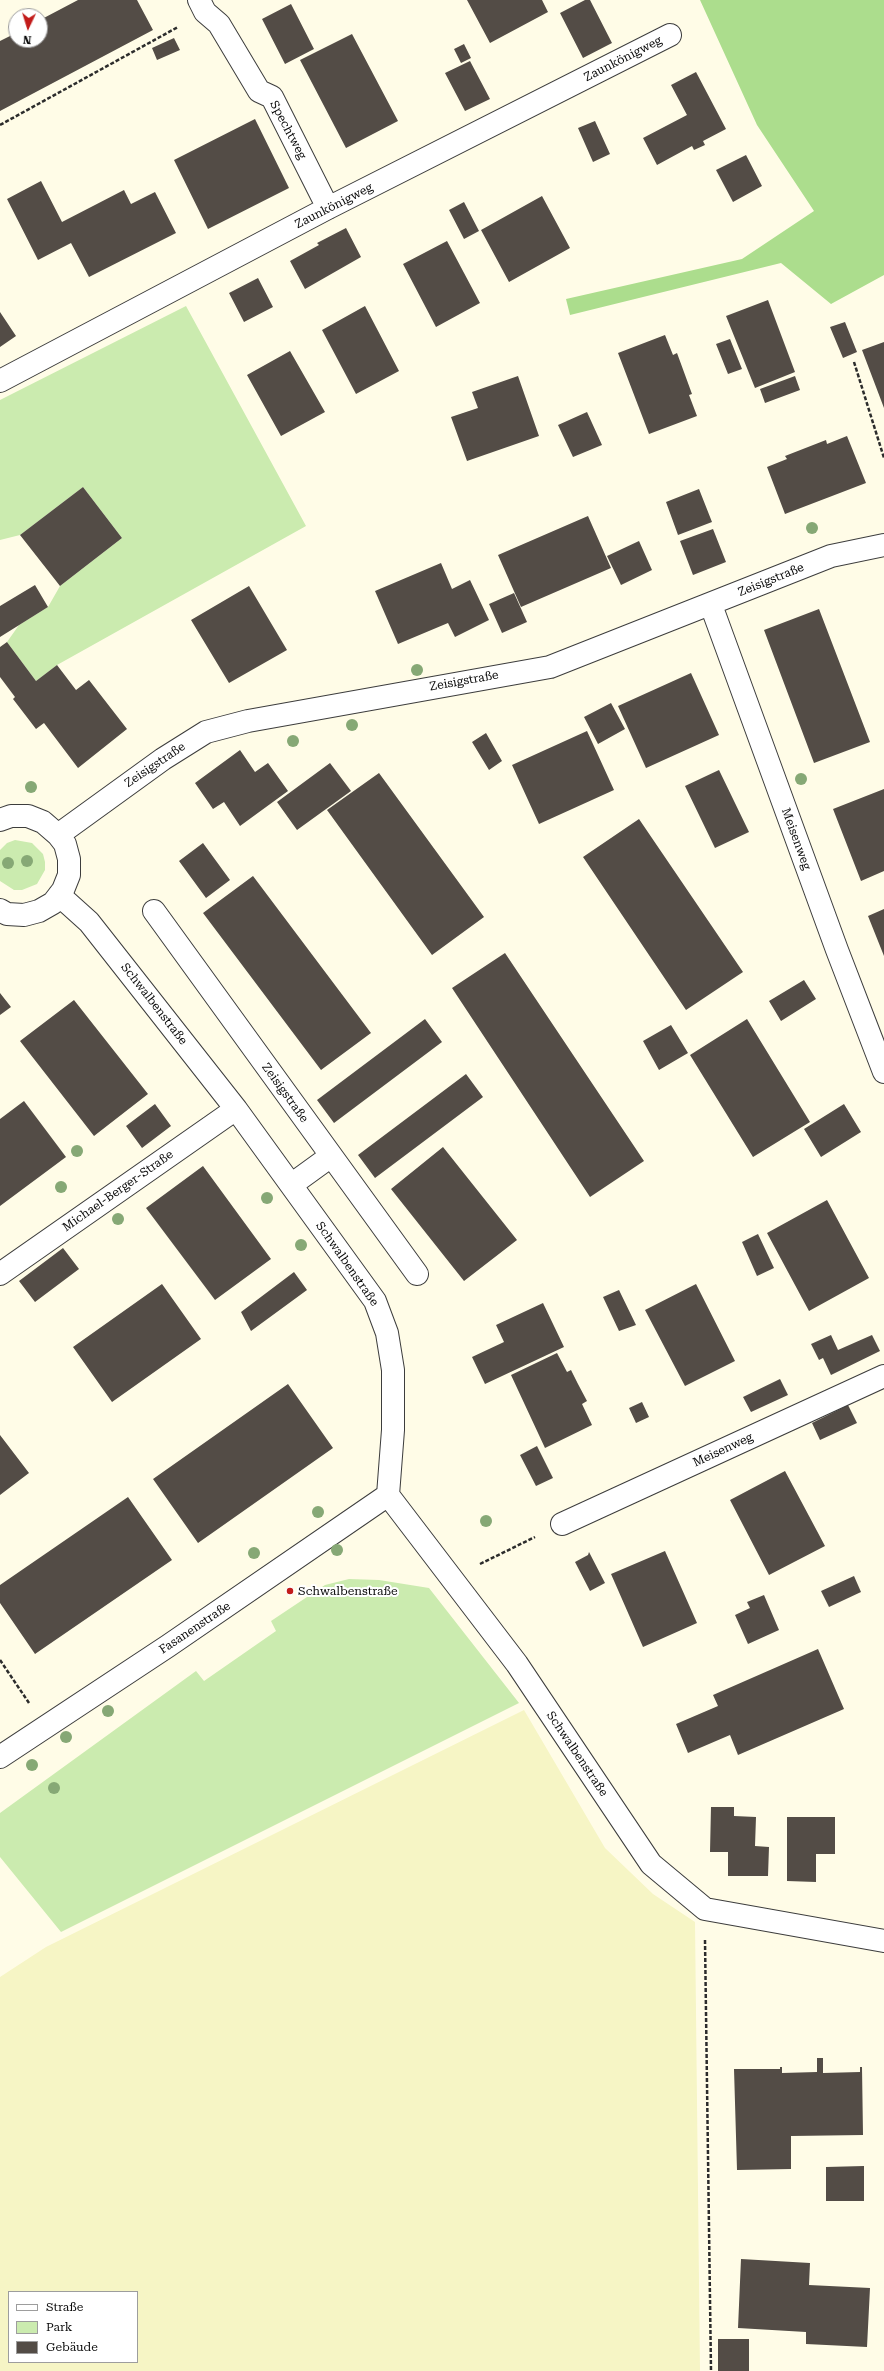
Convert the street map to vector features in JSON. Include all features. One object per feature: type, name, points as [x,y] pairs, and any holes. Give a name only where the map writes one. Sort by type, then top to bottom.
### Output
[{"type":"street","name":"Spechtweg","points":[[202,6],[219,24],[259,91],[272,97],[328,208]]},
{"type":"street","name":"Zaunkönigweg","points":[[0,382],[328,208],[670,35]]},
{"type":"street","name":"Zeisigstraße","points":[[58,835],[163,759],[206,732],[248,720],[550,667],[711,605],[831,556],[884,544]]},
{"type":"street","name":"Meisenweg","points":[[711,605],[837,950],[884,1072]]},
{"type":"street","points":[[0,820],[11,816],[28,816],[43,822],[58,835],[65,844],[69,859],[69,876],[63,890],[53,903],[39,911],[24,915],[7,914],[0,910]]},
{"type":"street","name":"Schwalbenstraße","points":[[59,895],[89,922],[236,1109],[375,1301],[387,1333],[393,1370],[393,1430],[388,1496],[517,1664],[651,1864],[705,1909],[884,1941]]},
{"type":"street","name":"Zeisigstraße","points":[[154,911],[418,1274]]},
{"type":"street","name":"Michael-Berger-Straße","points":[[0,1274],[236,1109]]},
{"type":"street","points":[[291,1185],[331,1156]]},
{"type":"street","name":"Meisenweg","points":[[562,1524],[884,1376]]},
{"type":"street","name":"Fasanenstraße","points":[[0,1757],[46,1728],[388,1496]]},
{"type":"path","points":[[0,125],[202,6]]},
{"type":"path","points":[[854,362],[884,458]]},
{"type":"path","points":[[452,1578],[562,1524]]},
{"type":"path","points":[[0,1660],[46,1728]]},
{"type":"path","points":[[705,1909],[710,2371]]},
{"type":"green space","points":[[700,0],[884,0],[884,275],[831,304],[781,263],[570,315],[566,299],[742,259],[814,211],[757,125]]},
{"type":"green space","points":[[186,306],[306,526],[57,665],[36,681],[7,642],[19,625],[48,607],[60,586],[122,538],[83,487],[20,535],[0,540],[0,400]]},
{"type":"green space","points":[[15,840],[32,843],[43,854],[45,862],[45,870],[37,884],[22,890],[14,890],[0,881],[0,850],[7,843]]},
{"type":"green space","points":[[349,1579],[379,1580],[429,1588],[519,1703],[61,1932],[0,1857],[0,1813],[196,1671],[204,1681],[276,1631],[271,1621],[325,1585]]},
{"type":"green space","points":[[524,1710],[605,1848],[653,1894],[695,1922],[700,2371],[0,2371],[0,1977],[46,1947]]},
{"type":"building","points":[[78,0],[137,0],[153,30],[0,111],[0,41],[8,37],[8,48],[48,48],[48,16]]},
{"type":"building","points":[[467,0],[542,0],[548,12],[490,43]]},
{"type":"building","points":[[585,0],[590,0],[612,43],[583,58],[560,13]]},
{"type":"building","points":[[291,4],[314,49],[285,64],[262,19]]},
{"type":"building","points":[[352,34],[398,121],[346,148],[300,60]]},
{"type":"building","points":[[174,38],[180,50],[157,60],[152,48]]},
{"type":"building","points":[[464,44],[471,58],[461,63],[454,49]]},
{"type":"building","points":[[470,61],[490,99],[465,111],[445,73]]},
{"type":"building","points":[[696,72],[726,129],[703,141],[705,145],[694,150],[692,146],[657,165],[643,138],[687,115],[671,85]]},
{"type":"building","points":[[255,119],[289,188],[208,229],[174,160]]},
{"type":"building","points":[[595,121],[610,154],[593,162],[578,128]]},
{"type":"building","points":[[746,155],[762,186],[733,202],[716,170]]},
{"type":"building","points":[[41,181],[62,222],[124,190],[131,204],[155,192],[176,233],[89,277],[71,243],[38,260],[7,199]]},
{"type":"building","points":[[542,196],[570,248],[509,282],[481,230]]},
{"type":"building","points":[[464,202],[479,231],[464,239],[449,210]]},
{"type":"building","points":[[346,228],[361,257],[305,289],[290,261],[319,245],[317,243]]},
{"type":"building","points":[[447,241],[480,303],[436,327],[403,264]]},
{"type":"building","points":[[258,278],[273,307],[244,322],[229,293]]},
{"type":"building","points":[[768,300],[795,372],[755,388],[726,316]]},
{"type":"building","points":[[365,306],[399,371],[356,394],[322,330]]},
{"type":"building","points":[[0,312],[16,336],[0,347]]},
{"type":"building","points":[[845,322],[857,352],[843,358],[830,327]]},
{"type":"building","points":[[665,335],[673,355],[677,353],[692,394],[689,395],[697,416],[649,434],[618,353]]},
{"type":"building","points":[[730,339],[742,369],[728,374],[716,344]]},
{"type":"building","points":[[884,342],[884,408],[862,350]]},
{"type":"building","points":[[290,351],[325,412],[281,436],[247,375]]},
{"type":"building","points":[[518,376],[539,436],[467,461],[451,417],[478,408],[472,392]]},
{"type":"building","points":[[795,376],[800,390],[765,403],[760,389]]},
{"type":"building","points":[[587,412],[602,445],[573,457],[558,425]]},
{"type":"building","points":[[847,436],[866,483],[785,514],[767,467],[787,459],[785,456],[826,440],[827,444]]},
{"type":"building","points":[[83,487],[122,538],[60,586],[20,535]]},
{"type":"building","points":[[699,489],[712,522],[678,535],[666,502]]},
{"type":"building","points":[[588,516],[611,568],[521,607],[498,555]]},
{"type":"building","points":[[713,529],[726,562],[693,575],[680,541]]},
{"type":"building","points":[[639,541],[652,570],[621,585],[607,556]]},
{"type":"building","points":[[441,563],[452,589],[470,580],[489,620],[455,637],[448,623],[398,644],[375,591]]},
{"type":"building","points":[[35,585],[48,607],[0,637],[0,606]]},
{"type":"building","points":[[249,586],[287,650],[229,683],[191,620]]},
{"type":"building","points":[[514,593],[527,622],[502,633],[489,604]]},
{"type":"building","points":[[819,609],[870,742],[814,763],[764,630]]},
{"type":"building","points":[[7,642],[36,681],[57,665],[76,690],[89,680],[127,729],[78,768],[44,723],[36,729],[13,699],[15,697],[0,677],[0,647]]},
{"type":"building","points":[[691,673],[719,735],[646,768],[618,706]]},
{"type":"building","points":[[611,703],[625,729],[598,744],[584,717]]},
{"type":"building","points":[[587,731],[614,790],[539,824],[512,765]]},
{"type":"building","points":[[486,733],[502,761],[489,770],[472,742]]},
{"type":"building","points":[[240,750],[255,772],[268,763],[288,791],[240,826],[224,802],[213,809],[195,783]]},
{"type":"building","points":[[330,763],[351,791],[297,830],[277,802]]},
{"type":"building","points":[[719,770],[749,832],[715,848],[685,786]]},
{"type":"building","points":[[379,773],[484,917],[432,955],[327,810]]},
{"type":"building","points":[[884,789],[884,871],[861,881],[833,809]]},
{"type":"building","points":[[639,819],[743,972],[686,1010],[583,857]]},
{"type":"building","points":[[203,843],[230,880],[206,898],[179,861]]},
{"type":"building","points":[[253,876],[371,1033],[321,1070],[203,913]]},
{"type":"building","points":[[884,909],[884,956],[868,916]]},
{"type":"building","points":[[505,953],[644,1161],[590,1197],[452,988]]},
{"type":"building","points":[[804,980],[816,999],[781,1021],[769,1001]]},
{"type":"building","points":[[0,993],[11,1007],[0,1015]]},
{"type":"building","points":[[74,1000],[148,1094],[94,1136],[20,1041]]},
{"type":"building","points":[[425,1019],[442,1042],[334,1123],[317,1100]]},
{"type":"building","points":[[747,1019],[810,1122],[753,1157],[690,1055]]},
{"type":"building","points":[[671,1025],[688,1053],[659,1070],[643,1041]]},
{"type":"building","points":[[466,1074],[483,1097],[375,1178],[358,1155]]},
{"type":"building","points":[[24,1101],[66,1157],[0,1206],[0,1119]]},
{"type":"building","points":[[155,1104],[171,1126],[142,1148],[126,1126]]},
{"type":"building","points":[[844,1104],[861,1132],[821,1157],[804,1129]]},
{"type":"building","points":[[443,1147],[517,1240],[464,1281],[391,1189]]},
{"type":"building","points":[[203,1166],[271,1259],[215,1300],[146,1208]]},
{"type":"building","points":[[827,1200],[869,1278],[809,1311],[767,1233]]},
{"type":"building","points":[[758,1234],[774,1268],[757,1276],[742,1242]]},
{"type":"building","points":[[63,1248],[79,1269],[35,1302],[19,1281]]},
{"type":"building","points":[[294,1272],[307,1290],[251,1331],[241,1312]]},
{"type":"building","points":[[162,1284],[201,1339],[112,1402],[73,1347]]},
{"type":"building","points":[[696,1284],[735,1361],[685,1386],[645,1310]]},
{"type":"building","points":[[619,1290],[636,1325],[619,1331],[603,1297]]},
{"type":"building","points":[[543,1303],[564,1347],[485,1384],[472,1357],[504,1342],[496,1325]]},
{"type":"building","points":[[831,1335],[838,1350],[872,1335],[880,1351],[831,1375],[823,1358],[819,1360],[811,1344]]},
{"type":"building","points":[[557,1353],[567,1372],[571,1370],[587,1401],[582,1404],[592,1425],[545,1448],[511,1375]]},
{"type":"building","points":[[780,1379],[788,1395],[751,1412],[743,1397]]},
{"type":"building","points":[[288,1384],[333,1448],[198,1543],[153,1479]]},
{"type":"building","points":[[642,1402],[649,1417],[636,1423],[629,1408]]},
{"type":"building","points":[[848,1405],[857,1423],[820,1440],[812,1423]]},
{"type":"building","points":[[0,1435],[29,1473],[0,1495]]},
{"type":"building","points":[[537,1446],[553,1478],[536,1486],[520,1455]]},
{"type":"building","points":[[785,1471],[825,1546],[769,1575],[730,1500]]},
{"type":"building","points":[[128,1497],[172,1560],[35,1654],[0,1603],[0,1585]]},
{"type":"building","points":[[665,1551],[697,1623],[643,1647],[611,1574]]},
{"type":"building","points":[[589,1552],[605,1583],[590,1591],[575,1562],[588,1555]]},
{"type":"building","points":[[854,1576],[861,1592],[829,1607],[821,1591]]},
{"type":"building","points":[[764,1595],[779,1630],[748,1644],[735,1615],[750,1608],[747,1602]]},
{"type":"building","points":[[818,1649],[844,1709],[738,1755],[730,1735],[688,1753],[676,1724],[718,1706],[713,1695]]},
{"type":"building","points":[[711,1807],[734,1807],[734,1816],[756,1817],[755,1846],[769,1847],[768,1876],[728,1876],[728,1852],[710,1852]]},
{"type":"building","points":[[787,1817],[835,1817],[835,1854],[816,1854],[816,1882],[787,1881]]},
{"type":"building","points":[[817,2058],[823,2058],[823,2073],[860,2072],[860,2067],[862,2067],[863,2135],[791,2136],[791,2169],[737,2170],[734,2069],[780,2069],[780,2067],[782,2067],[782,2073],[817,2072]]},
{"type":"building","points":[[864,2166],[864,2201],[826,2201],[826,2167]]},
{"type":"building","points":[[741,2259],[810,2263],[809,2285],[870,2288],[867,2347],[806,2344],[806,2332],[738,2328]]},
{"type":"building","points":[[718,2339],[749,2339],[749,2371],[718,2371]]},
{"type":"place","name":"Schwalbenstraße","points":[[290,1591]]}]
